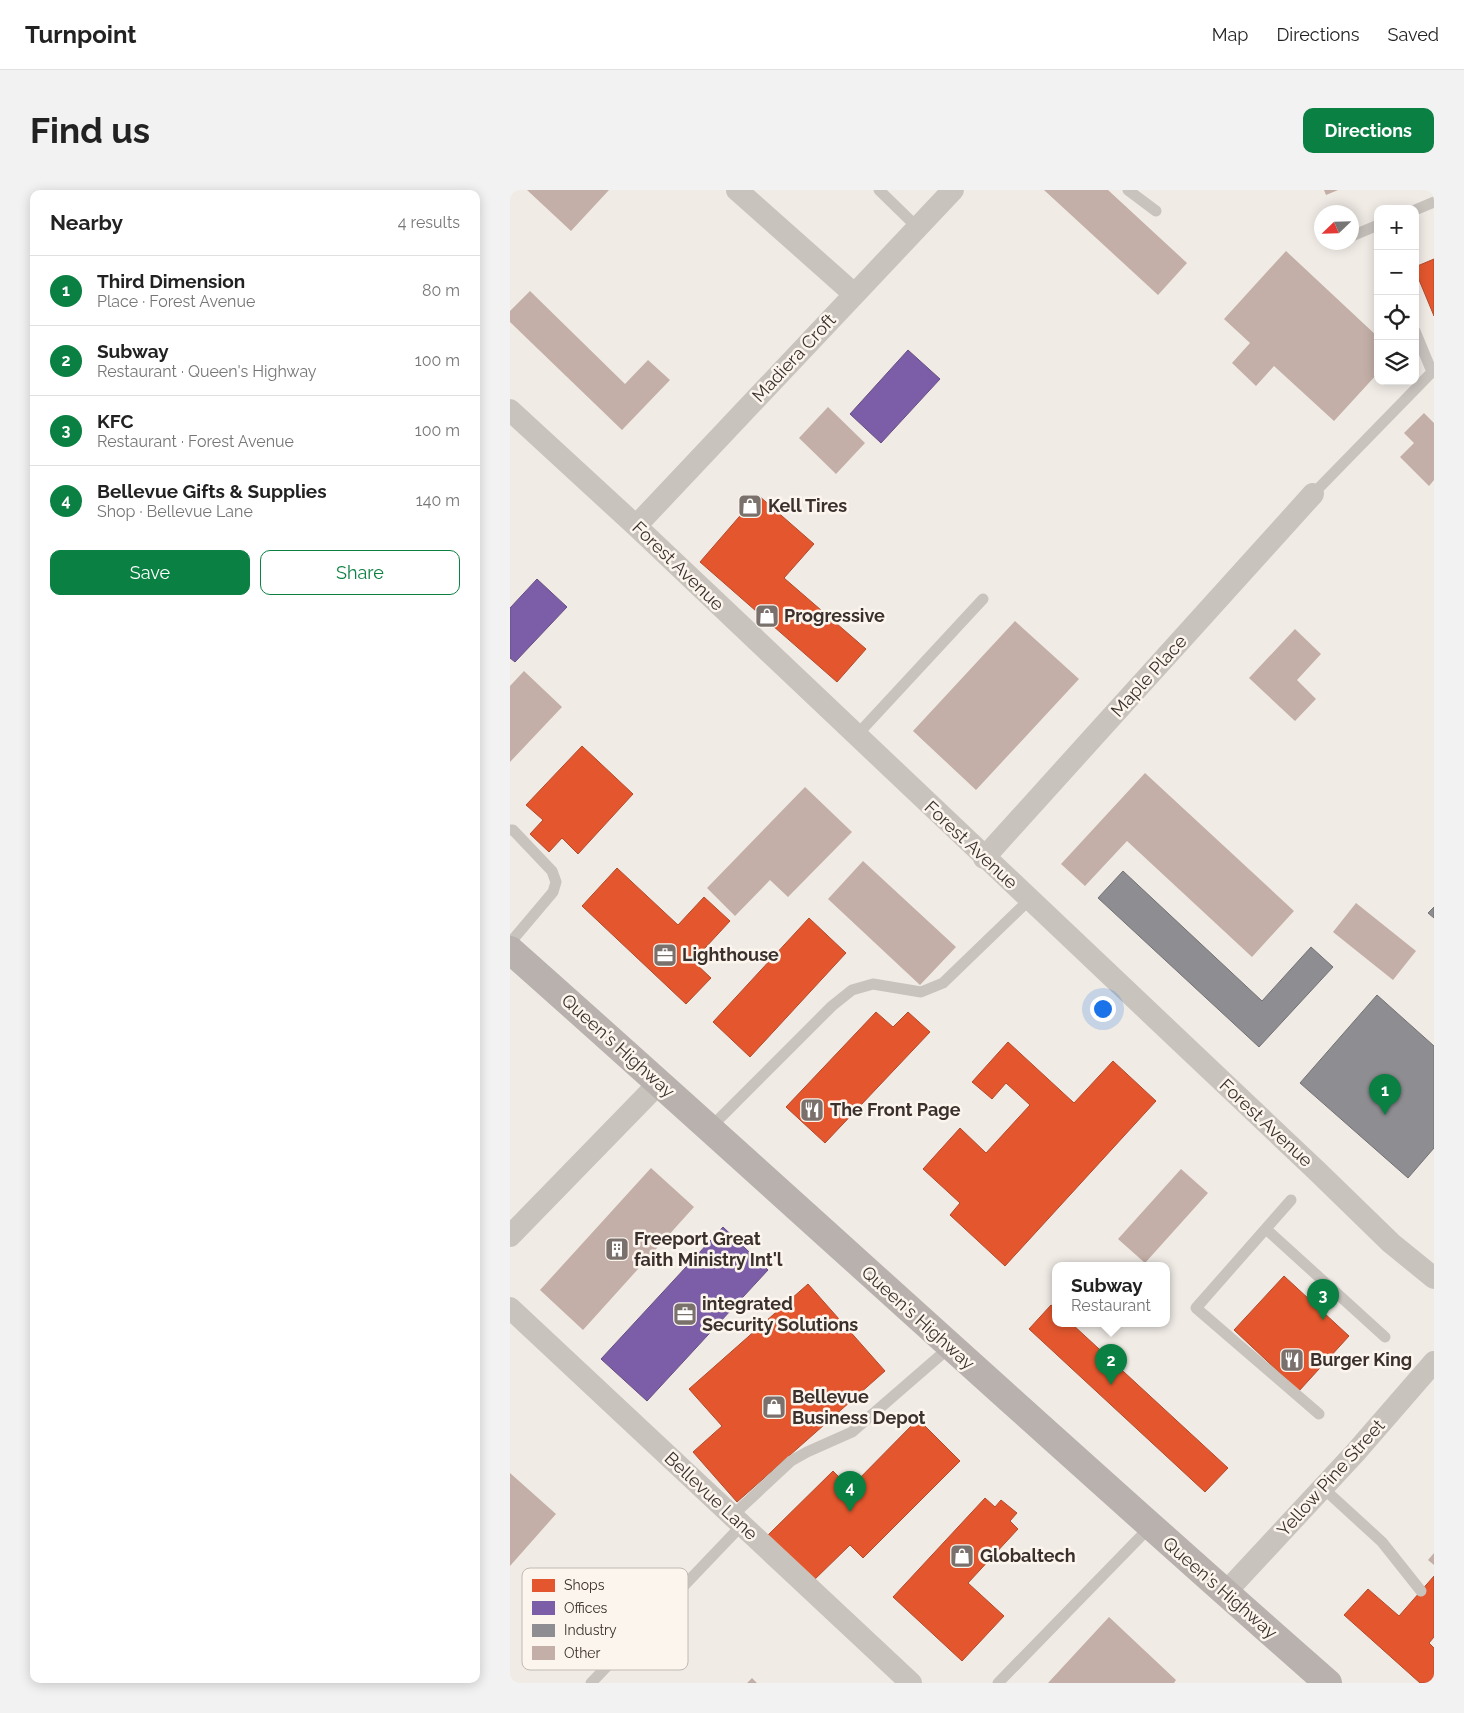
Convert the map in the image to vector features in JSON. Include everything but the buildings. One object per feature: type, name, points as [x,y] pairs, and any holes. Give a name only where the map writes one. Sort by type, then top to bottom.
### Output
[{"type":"main road","name":"Queen's Highway","points":[[510,950],[1150,1527],[1328,1683]]},
{"type":"street","points":[[737,190],[854,294]]},
{"type":"street","name":"Madiera Croft","points":[[636,526],[953,190]]},
{"type":"street","name":"Forest Avenue","points":[[510,410],[636,526],[984,858],[1318,1172],[1390,1243],[1434,1278]]},
{"type":"street","name":"Maple Place","points":[[984,858],[1314,494]]},
{"type":"street","points":[[510,1236],[659,1083]]},
{"type":"street","name":"Bellevue Lane","points":[[510,1308],[911,1683]]},
{"type":"street","name":"Yellow Pine Street","points":[[1225,1593],[1323,1488],[1434,1362]]},
{"type":"lane","points":[[879,190],[918,227]]},
{"type":"lane","points":[[1128,190],[1156,211]]},
{"type":"lane","points":[[1419,208],[1434,202]]},
{"type":"lane","points":[[1359,233],[1374,227]]},
{"type":"lane","points":[[1314,494],[1432,372],[1419,340]]},
{"type":"lane","points":[[856,736],[983,599]]},
{"type":"lane","points":[[510,830],[513,830],[552,871],[556,882],[553,892],[510,943]]},
{"type":"lane","points":[[710,1129],[832,1006],[852,990],[873,984],[921,992],[943,983],[1030,900]]},
{"type":"lane","points":[[1291,1200],[1196,1308],[1319,1414]]},
{"type":"lane","points":[[1266,1229],[1385,1337]]},
{"type":"lane","points":[[688,1575],[791,1461],[852,1432],[950,1347]]},
{"type":"lane","points":[[1323,1488],[1382,1542],[1421,1590]]},
{"type":"lane","points":[[998,1683],[1150,1527]]},
{"type":"lane","points":[[591,1683],[603,1670]]},
{"type":"place","name":"Kell Tires","points":[[750,506]]},
{"type":"place","name":"Progressive","points":[[767,616]]},
{"type":"place","name":"Lighthouse","points":[[665,955]]},
{"type":"place","name":"The Front Page","points":[[812,1110]]},
{"type":"place","name":"Third Dimension","points":[[1385,1115]]},
{"type":"place","name":"Freeport Great faith Ministry Int'l","points":[[617,1249]]},
{"type":"place","name":"integrated Security Solutions","points":[[685,1314]]},
{"type":"place","name":"KFC","points":[[1323,1320]]},
{"type":"place","name":"Burger King","points":[[1292,1360]]},
{"type":"place","name":"Subway","points":[[1111,1385]]},
{"type":"place","name":"Bellevue Business Depot","points":[[774,1407]]},
{"type":"place","name":"Bellevue Gifts & Supplies","points":[[850,1512]]},
{"type":"place","name":"Globaltech","points":[[962,1556]]}]
